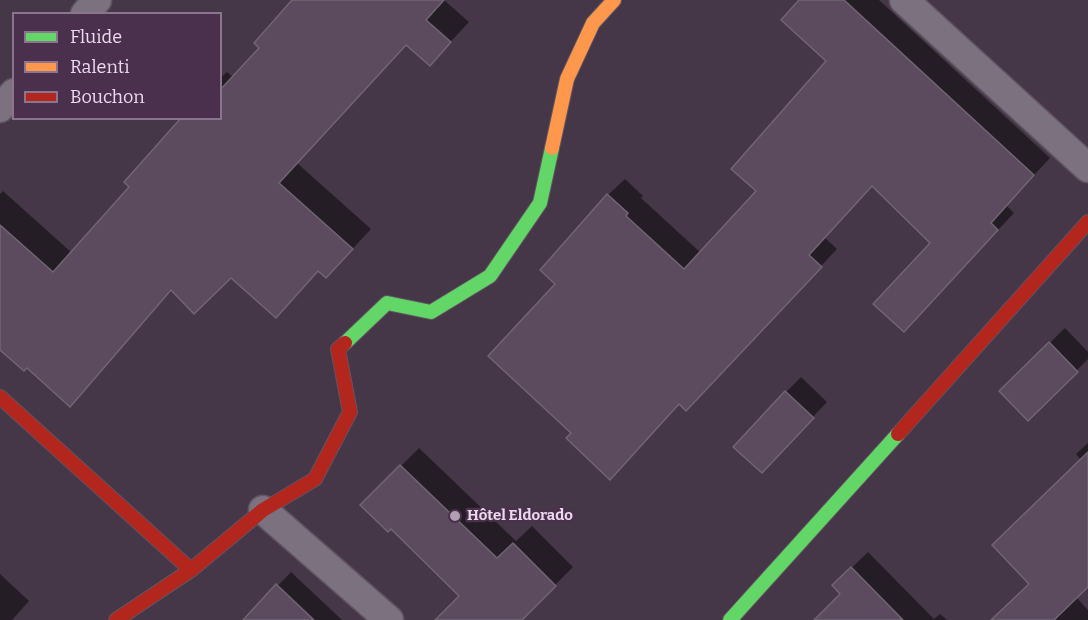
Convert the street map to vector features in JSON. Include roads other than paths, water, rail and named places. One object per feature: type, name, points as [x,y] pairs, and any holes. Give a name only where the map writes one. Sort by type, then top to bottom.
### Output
[{"type":"street","points":[[87,12],[97,0]]},
{"type":"street","points":[[116,620],[191,570],[263,510],[315,479],[350,412],[338,349],[387,303],[431,312],[490,276],[540,203],[567,79],[593,23],[614,0]]},
{"type":"street","points":[[904,0],[1088,168]]},
{"type":"street","points":[[0,108],[12,95]]},
{"type":"street","points":[[730,620],[1088,222]]},
{"type":"street","points":[[0,397],[191,570]]},
{"type":"street","points":[[263,510],[389,620]]},
{"type":"place","name":"Hôtel Eldorado","points":[[455,516]]}]
